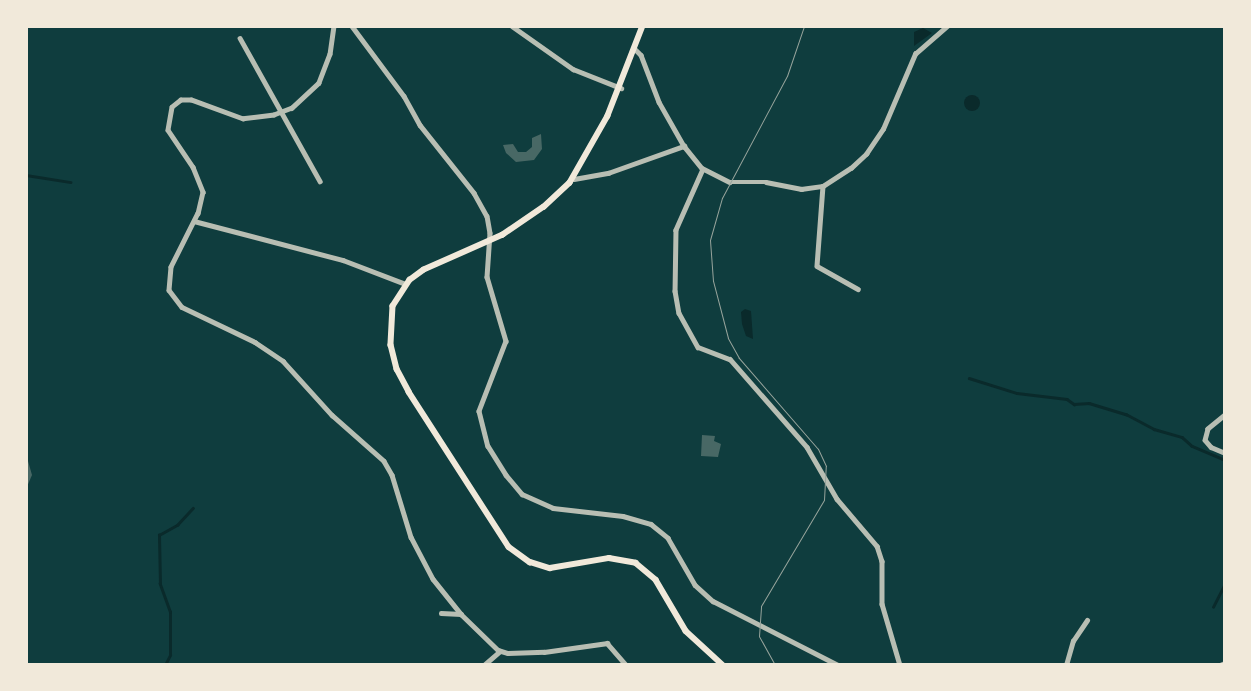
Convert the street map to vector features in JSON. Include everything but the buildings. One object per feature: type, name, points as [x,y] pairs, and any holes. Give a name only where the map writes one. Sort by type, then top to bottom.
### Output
[{"type":"main road","points":[[643,26],[621,88],[574,179],[544,207],[489,242],[424,270],[406,284],[396,299],[391,318],[392,346],[400,376],[509,547],[530,562],[550,568],[609,558],[636,563],[656,580],[686,631],[723,665]]},
{"type":"street","points":[[334,26],[327,65],[319,83],[303,100],[282,112],[243,119],[191,100],[177,101],[169,112],[167,127],[172,140],[190,163],[203,192],[194,221],[179,248],[167,283],[170,293],[182,306],[255,342],[283,361],[332,415],[386,464],[416,549],[445,595],[461,614],[500,651],[544,652],[604,642],[611,645],[626,665]]},
{"type":"street","points":[[352,26],[404,96],[420,125],[480,201],[489,226],[487,280],[506,341],[503,356],[481,402],[480,420],[492,454],[515,487],[532,500],[553,508],[624,516],[651,524],[668,538],[695,585],[713,601],[838,665]]},
{"type":"street","points":[[512,26],[581,73],[621,88]]},
{"type":"street","points":[[636,50],[641,55],[659,102],[684,146],[704,169],[730,182],[766,182],[801,189],[823,186],[851,168],[866,154],[883,129],[914,54],[947,26]]},
{"type":"street","points":[[240,38],[320,181]]},
{"type":"street","points":[[574,179],[608,173],[684,146]]},
{"type":"street","points":[[704,169],[676,230],[675,284],[679,312],[698,347],[730,359],[807,447],[837,499],[877,546],[882,561],[882,604],[900,665]]},
{"type":"street","points":[[823,186],[817,266],[858,288]]},
{"type":"street","points":[[194,221],[343,260],[389,274],[406,284]]},
{"type":"street","points":[[1225,415],[1208,429],[1205,440],[1211,447],[1225,454]]},
{"type":"street","points":[[441,613],[461,614]]},
{"type":"street","points":[[1066,665],[1073,641],[1087,620]]},
{"type":"street","points":[[484,665],[500,651]]},
{"type":"street","points":[[1220,665],[1225,664]]},
{"type":"water","points":[[923,28],[932,33],[914,46],[914,32]]},
{"type":"water","points":[[972,95],[980,103],[972,111],[964,103]]},
{"type":"water","points":[[745,309],[751,311],[753,339],[746,336],[742,324],[741,312]]},
{"type":"waterway","points":[[26,175],[70,182]]},
{"type":"waterway","points":[[969,378],[1017,393],[1067,399],[1074,404],[1089,403],[1126,414],[1154,429],[1182,437],[1192,446],[1225,460]]},
{"type":"waterway","points":[[165,665],[170,655],[170,612],[160,584],[159,535],[177,525],[193,508]]},
{"type":"waterway","points":[[1213,607],[1225,583]]},
{"type":"tram line","points":[[775,665],[759,636],[761,606],[824,500],[826,466],[818,449],[739,358],[728,338],[713,281],[710,240],[722,198],[787,76],[804,26]]}]
